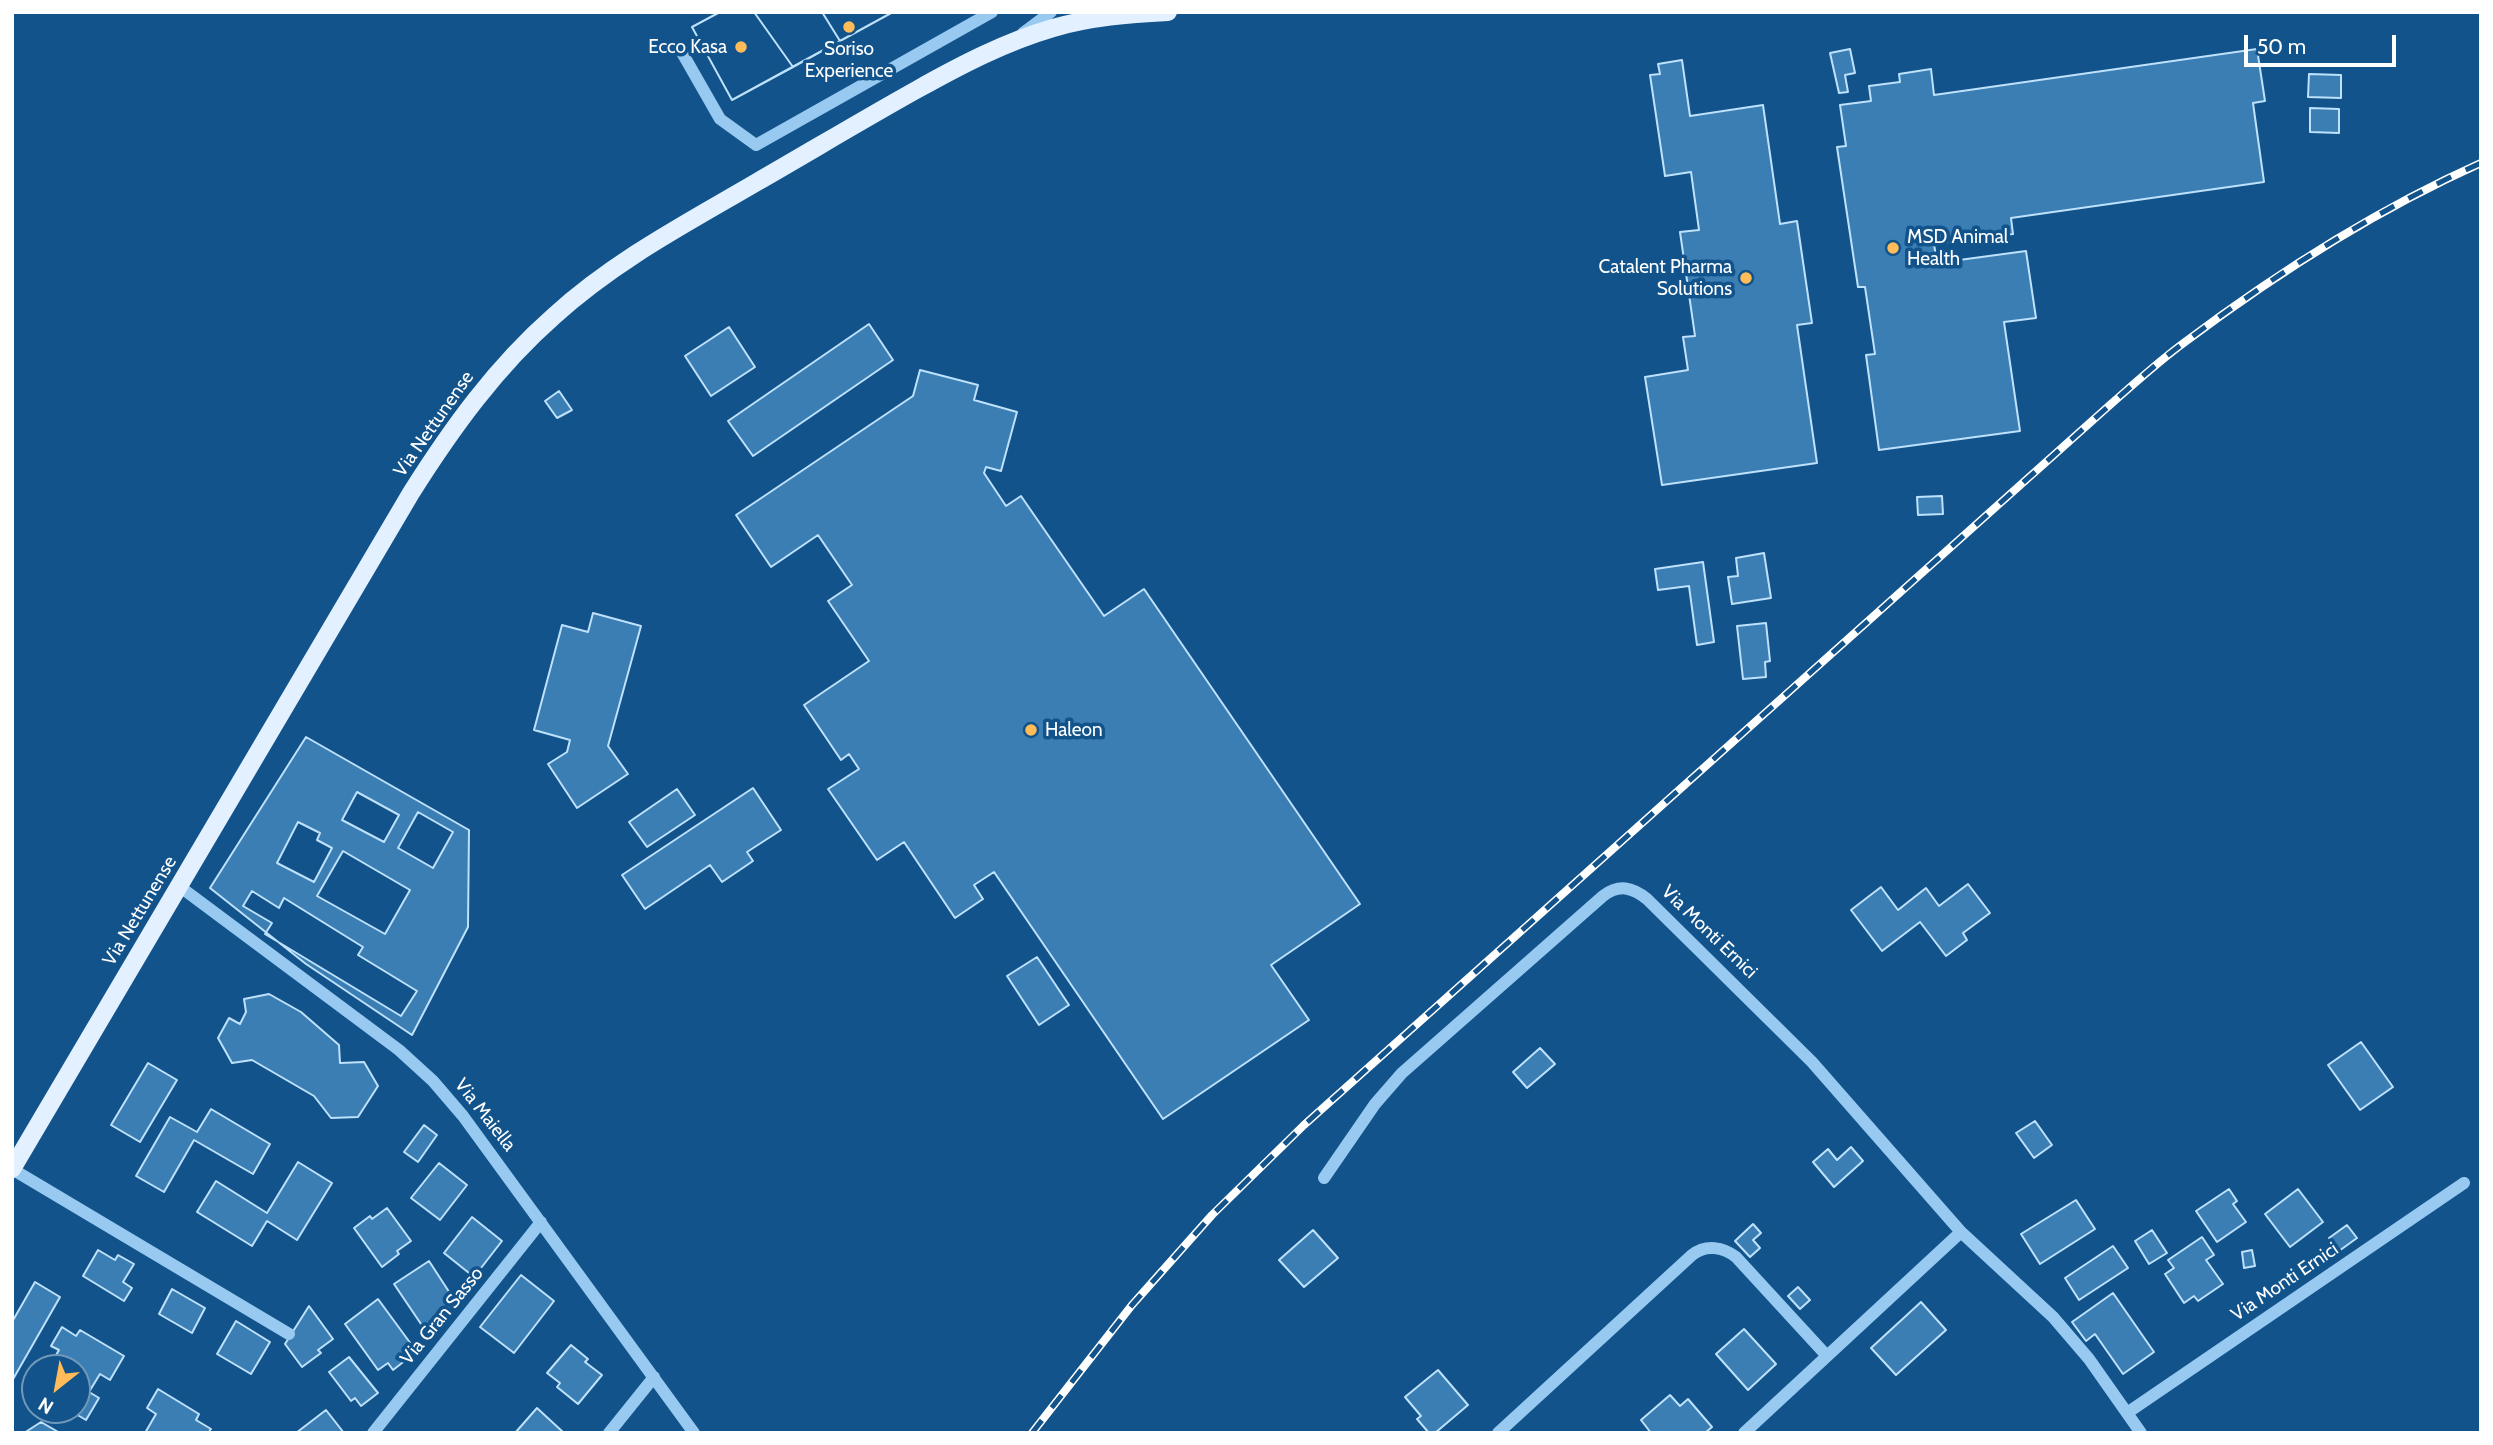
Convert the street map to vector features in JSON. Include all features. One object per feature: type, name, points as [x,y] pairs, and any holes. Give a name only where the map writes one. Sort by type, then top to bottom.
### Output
[{"type":"main road","name":"Via Nettunense","points":[[12,1169],[429,465],[474,400],[520,348],[573,299],[637,254],[877,111],[965,63],[1005,45],[1098,14],[1168,12]]},
{"type":"street","points":[[680,49],[720,119],[756,145],[992,12]]},
{"type":"street","points":[[1005,45],[1051,12]]},
{"type":"street","name":"Via Maiella","points":[[179,886],[388,1041],[421,1069],[455,1106],[694,1433]]},
{"type":"street","name":"Via Monti Ernici","points":[[1324,1178],[1375,1104],[1413,1062],[1603,896],[1614,889],[1636,891],[1770,1019],[1839,1092],[1962,1232],[2053,1317],[2089,1359],[2141,1433]]},
{"type":"street","points":[[12,1169],[289,1334]]},
{"type":"street","name":"Via Monti Ernici","points":[[2127,1413],[2464,1183]]},
{"type":"street","name":"Via Gran Sasso","points":[[373,1433],[541,1222]]},
{"type":"street","points":[[1745,1433],[1962,1232]]},
{"type":"street","points":[[1498,1433],[1692,1255],[1704,1249],[1720,1249],[1736,1257],[1826,1356]]},
{"type":"street","points":[[609,1433],[653,1377]]},
{"type":"building","points":[[720,12],[893,12],[732,100],[692,27]]},
{"type":"building","name":"Ecco Kasa","points":[[720,12],[754,12],[793,67],[732,100],[692,27]]},
{"type":"building","points":[[754,12],[822,12],[840,41],[793,67]]},
{"type":"building","name":"Soriso Experience","points":[[822,12],[893,12],[840,41]]},
{"type":"building","points":[[1850,49],[1855,73],[1845,75],[1848,92],[1839,93],[1830,53]]},
{"type":"building","name":"MSD Animal Health","points":[[2257,49],[2265,101],[2253,103],[2264,182],[2011,218],[2013,234],[1934,244],[1937,263],[2026,251],[2036,318],[2004,322],[2020,431],[1879,450],[1866,355],[1875,354],[1865,287],[1858,287],[1837,147],[1846,146],[1840,105],[1871,101],[1869,86],[1900,82],[1899,74],[1931,69],[1934,95]]},
{"type":"building","name":"Catalent Pharma Solutions","points":[[1682,60],[1690,116],[1763,105],[1780,224],[1797,221],[1812,323],[1797,325],[1817,463],[1662,485],[1645,377],[1688,370],[1683,337],[1695,336],[1680,232],[1699,230],[1691,172],[1665,176],[1650,75],[1660,74],[1658,64]]},
{"type":"building","points":[[2309,74],[2341,75],[2341,98],[2308,97]]},
{"type":"building","points":[[2310,108],[2339,109],[2339,133],[2310,132]]},
{"type":"building","points":[[869,324],[893,360],[753,456],[728,421]]},
{"type":"building","points":[[729,327],[755,367],[711,396],[685,356]]},
{"type":"building","name":"Haleon","points":[[920,370],[978,385],[974,400],[1017,412],[1001,471],[986,467],[984,473],[1006,506],[1021,496],[1104,616],[1144,589],[1360,904],[1271,965],[1309,1020],[1163,1119],[994,872],[974,885],[983,899],[955,918],[904,842],[877,860],[828,789],[859,769],[849,754],[841,760],[804,705],[869,661],[828,601],[852,585],[818,535],[771,567],[736,515],[913,396]]},
{"type":"building","points":[[559,391],[572,410],[557,418],[545,401]]},
{"type":"building","points":[[1942,496],[1943,514],[1918,515],[1917,497]]},
{"type":"building","points":[[1764,553],[1771,598],[1732,604],[1728,577],[1738,576],[1736,558]]},
{"type":"building","points":[[1703,562],[1714,642],[1697,645],[1689,586],[1658,590],[1655,569]]},
{"type":"building","points":[[593,613],[641,626],[608,746],[628,774],[577,808],[548,764],[567,752],[570,740],[534,730],[562,625],[588,632]]},
{"type":"building","points":[[1766,623],[1770,661],[1765,662],[1766,677],[1743,679],[1737,626]]},
{"type":"building","points":[[306,737],[469,830],[468,927],[412,1035],[306,964],[210,888]]},
{"type":"building","points":[[753,788],[781,830],[747,852],[753,861],[722,882],[710,865],[645,909],[622,875]]},
{"type":"building","points":[[677,789],[695,815],[647,847],[629,822]]},
{"type":"building","points":[[357,792],[399,815],[384,842],[342,820]]},
{"type":"building","points":[[418,812],[453,832],[433,868],[398,848]]},
{"type":"building","points":[[298,822],[320,833],[317,840],[332,848],[314,882],[277,863]]},
{"type":"building","points":[[343,851],[410,890],[385,934],[317,896]]},
{"type":"building","points":[[1968,884],[1990,913],[1963,933],[1967,940],[1946,956],[1920,922],[1882,951],[1851,910],[1881,887],[1898,910],[1926,888],[1939,906]]},
{"type":"building","points":[[252,891],[279,908],[284,898],[363,947],[358,955],[417,991],[401,1016],[265,934],[272,923],[243,906]]},
{"type":"building","points":[[1037,957],[1069,1005],[1039,1025],[1007,976]]},
{"type":"building","points":[[269,994],[301,1012],[339,1045],[340,1063],[364,1062],[378,1086],[358,1117],[331,1118],[314,1096],[252,1060],[232,1063],[218,1038],[229,1018],[240,1024],[246,1012],[244,999]]},
{"type":"building","points":[[2361,1042],[2393,1087],[2360,1110],[2328,1065]]},
{"type":"building","points":[[1540,1048],[1555,1064],[1527,1088],[1513,1072]]},
{"type":"building","points":[[148,1063],[177,1080],[140,1142],[111,1125]]},
{"type":"building","points":[[211,1109],[270,1144],[253,1174],[194,1140],[164,1192],[136,1176],[170,1117],[197,1132]]},
{"type":"building","points":[[2035,1121],[2052,1145],[2034,1158],[2016,1133]]},
{"type":"building","points":[[424,1125],[437,1135],[418,1162],[404,1152]]},
{"type":"building","points":[[1851,1147],[1863,1161],[1834,1187],[1813,1162],[1828,1149],[1837,1160]]},
{"type":"building","points":[[298,1162],[332,1183],[297,1240],[267,1221],[252,1246],[197,1212],[216,1181],[267,1213]]},
{"type":"building","points":[[439,1163],[467,1185],[440,1220],[411,1198]]},
{"type":"building","points":[[2229,1189],[2237,1201],[2233,1204],[2246,1222],[2217,1242],[2196,1211]]},
{"type":"building","points":[[2298,1189],[2323,1222],[2290,1247],[2265,1214]]},
{"type":"building","points":[[2076,1200],[2095,1229],[2040,1264],[2021,1234]]},
{"type":"building","points":[[387,1208],[411,1241],[382,1267],[354,1228]]},
{"type":"building","points":[[472,1217],[502,1241],[474,1277],[444,1253]]},
{"type":"building","points":[[1753,1224],[1761,1233],[1753,1240],[1760,1248],[1750,1257],[1735,1241]]},
{"type":"building","points":[[2347,1225],[2357,1238],[2339,1251],[2329,1238]]},
{"type":"building","points":[[1313,1230],[1338,1258],[1304,1287],[1279,1260]]},
{"type":"building","points":[[2152,1230],[2167,1253],[2149,1264],[2135,1241]]},
{"type":"building","points":[[2202,1237],[2214,1255],[2206,1260],[2223,1284],[2198,1301],[2194,1296],[2184,1303],[2165,1274],[2174,1268],[2168,1260]]},
{"type":"building","points":[[2113,1246],[2128,1268],[2079,1300],[2065,1278]]},
{"type":"building","points":[[98,1250],[115,1260],[118,1255],[134,1264],[123,1282],[132,1288],[124,1301],[83,1276]]},
{"type":"building","points":[[2252,1250],[2255,1266],[2244,1268],[2242,1252]]},
{"type":"building","points":[[429,1261],[457,1304],[423,1327],[394,1284]]},
{"type":"building","points":[[521,1275],[554,1301],[514,1353],[480,1327]]},
{"type":"building","points":[[35,1282],[60,1297],[27,1354],[21,1354],[21,1365],[12,1381],[12,1322]]},
{"type":"building","points":[[1798,1287],[1810,1300],[1800,1309],[1788,1296]]},
{"type":"building","points":[[172,1289],[205,1308],[192,1333],[159,1314]]},
{"type":"building","points":[[2113,1293],[2154,1352],[2123,1374],[2095,1334],[2086,1341],[2072,1322]]},
{"type":"building","points":[[378,1299],[411,1344],[411,1356],[393,1370],[388,1363],[378,1370],[345,1324]]},
{"type":"building","points":[[1921,1302],[1946,1330],[1896,1375],[1871,1348]]},
{"type":"building","points":[[309,1306],[333,1339],[318,1350],[321,1353],[302,1367],[285,1344]]},
{"type":"building","points":[[236,1321],[270,1342],[251,1374],[217,1354]]},
{"type":"building","points":[[62,1327],[76,1336],[80,1330],[124,1356],[110,1380],[100,1374],[91,1389],[91,1354],[57,1354],[59,1350],[51,1346]]},
{"type":"building","points":[[1744,1329],[1776,1364],[1748,1390],[1716,1354]]},
{"type":"building","points":[[571,1345],[588,1359],[585,1362],[602,1375],[578,1404],[557,1387],[560,1383],[547,1373]]},
{"type":"building","points":[[349,1357],[378,1393],[361,1406],[355,1398],[351,1401],[329,1372]]},
{"type":"building","points":[[1438,1370],[1468,1405],[1435,1433],[1429,1433],[1417,1419],[1421,1416],[1405,1397]]},
{"type":"building","points":[[158,1389],[199,1414],[196,1420],[211,1429],[208,1433],[145,1433],[156,1414],[147,1408]]},
{"type":"building","points":[[91,1393],[99,1398],[91,1412]]},
{"type":"building","points":[[1670,1395],[1680,1406],[1688,1399],[1712,1427],[1705,1433],[1651,1433],[1641,1420]]},
{"type":"building","points":[[537,1408],[564,1433],[515,1433]]},
{"type":"building","points":[[326,1410],[344,1433],[296,1433]]},
{"type":"building","points":[[38,1424],[44,1424],[60,1433],[24,1433]]},
{"type":"railway","points":[[1032,1433],[1132,1305],[1212,1215],[1304,1125],[2138,380],[2185,342],[2291,267],[2403,201],[2481,163]]},
{"type":"place","name":"Soriso Experience","points":[[849,27]]},
{"type":"place","name":"Ecco Kasa","points":[[741,47]]},
{"type":"place","name":"MSD Animal Health","points":[[1893,248]]},
{"type":"place","name":"Catalent Pharma Solutions","points":[[1746,278]]},
{"type":"place","name":"Haleon","points":[[1031,730]]}]
